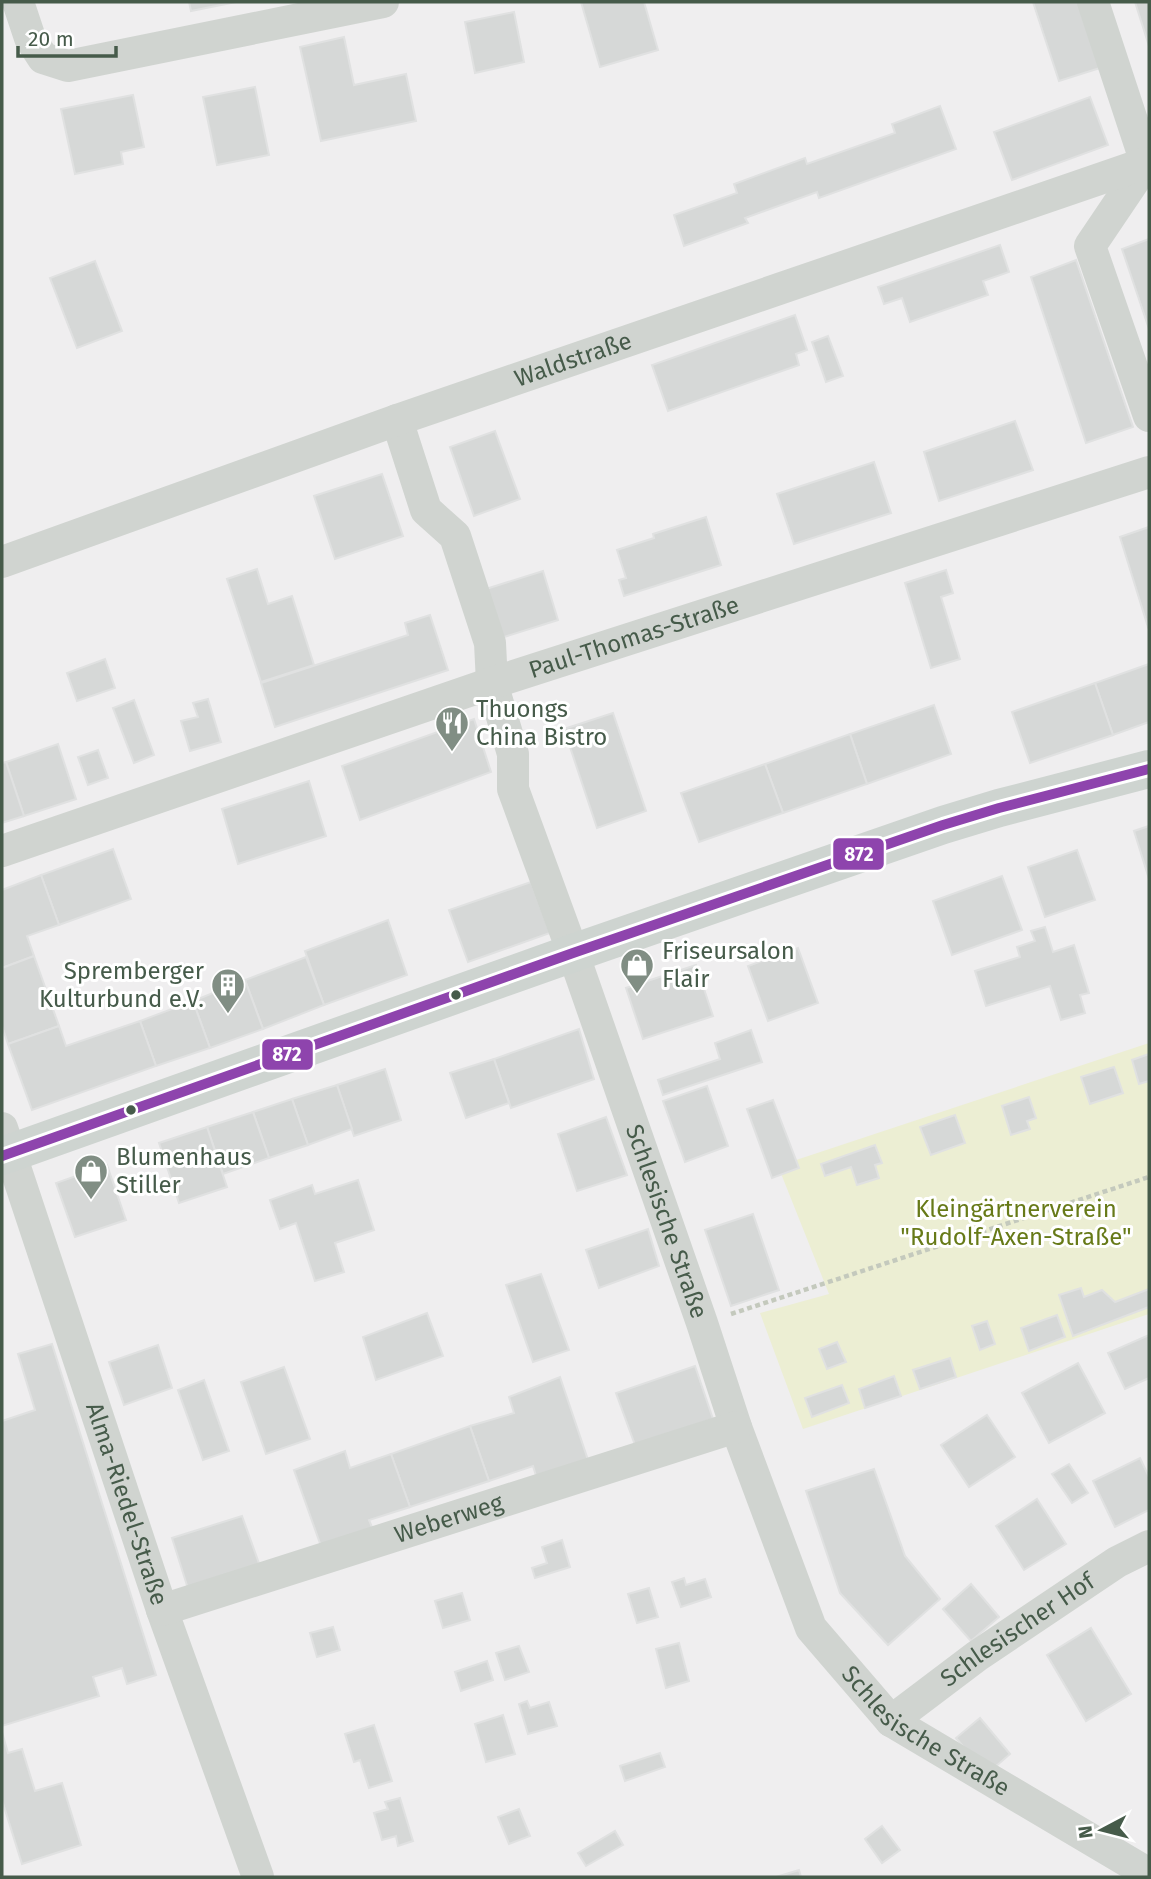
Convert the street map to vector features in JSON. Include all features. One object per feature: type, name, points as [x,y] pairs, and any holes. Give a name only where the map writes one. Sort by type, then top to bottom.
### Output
[{"type":"main road","points":[[5,1146],[943,825],[1149,769]]},
{"type":"street","points":[[19,2],[30,38],[43,58],[68,66],[383,2]]},
{"type":"street","points":[[1093,2],[1146,163],[1090,246],[1149,416]]},
{"type":"street","name":"Waldstraße","points":[[2,562],[397,419],[1146,163]]},
{"type":"street","name":"Schlesische Straße","points":[[397,419],[426,510],[455,536],[490,643],[492,683],[513,754],[513,789],[573,953],[736,1427],[810,1628],[891,1721],[1149,1874]]},
{"type":"street","name":"Paul-Thomas-Straße","points":[[2,850],[492,683],[1149,472]]},
{"type":"street","name":"Alma-Riedel-Straße","points":[[5,1146],[162,1610],[258,1877]]},
{"type":"street","name":"Weberweg","points":[[162,1610],[736,1427]]},
{"type":"street","name":"Schlesischer Hof","points":[[891,1721],[977,1656],[1117,1562],[1149,1546]]},
{"type":"path","points":[[702,1324],[1149,1177]]},
{"type":"green space","name":"Kleingärtnerverein \"Rudolf-Axen-Straße\"","points":[[1149,1043],[1149,1314],[803,1429],[760,1313],[829,1294],[778,1166]]},
{"type":"building","points":[[189,2],[236,2],[191,11]]},
{"type":"building","points":[[581,2],[644,2],[658,50],[600,67]]},
{"type":"building","points":[[1033,2],[1083,2],[1103,67],[1059,81]]},
{"type":"building","points":[[1135,2],[1149,2],[1149,46]]},
{"type":"building","points":[[514,12],[524,62],[475,73],[465,22]]},
{"type":"building","points":[[344,37],[354,85],[406,74],[416,121],[321,141],[300,47]]},
{"type":"building","points":[[255,87],[269,155],[217,165],[203,97]]},
{"type":"building","points":[[133,95],[144,147],[121,152],[123,164],[75,174],[61,109]]},
{"type":"building","points":[[1090,97],[1108,145],[1012,180],[994,132]]},
{"type":"building","points":[[940,106],[956,149],[819,198],[817,192],[745,218],[748,223],[684,246],[674,215],[737,193],[734,184],[805,158],[807,164],[895,133],[892,124]]},
{"type":"building","points":[[1149,239],[1149,329],[1122,249]]},
{"type":"building","points":[[1000,245],[1009,272],[983,281],[988,295],[910,322],[902,298],[884,304],[878,287]]},
{"type":"building","points":[[1076,260],[1133,427],[1086,443],[1031,277]]},
{"type":"building","points":[[95,261],[122,331],[77,348],[50,278]]},
{"type":"building","points":[[795,315],[807,350],[796,354],[799,365],[668,411],[652,365]]},
{"type":"building","points":[[828,336],[843,376],[826,382],[812,342]]},
{"type":"building","points":[[1015,421],[1033,470],[939,501],[924,452]]},
{"type":"building","points":[[495,431],[520,499],[474,516],[450,447]]},
{"type":"building","points":[[874,462],[891,513],[794,544],[777,494]]},
{"type":"building","points":[[382,474],[403,536],[335,559],[314,496]]},
{"type":"building","points":[[706,517],[721,565],[624,596],[619,580],[626,578],[617,550],[654,538],[653,534]]},
{"type":"building","points":[[1149,527],[1149,626],[1148,627],[1120,537]]},
{"type":"building","points":[[257,569],[268,604],[292,596],[314,665],[261,682],[227,579]]},
{"type":"building","points":[[946,570],[953,593],[941,597],[960,659],[931,668],[905,583]]},
{"type":"building","points":[[543,571],[558,620],[501,638],[486,589]]},
{"type":"building","points":[[430,615],[448,670],[275,727],[261,683],[408,635],[405,623]]},
{"type":"building","points":[[105,659],[115,688],[77,701],[67,673]]},
{"type":"building","points":[[1149,664],[1149,722],[1113,735],[1095,683]]},
{"type":"building","points":[[1095,683],[1113,735],[1030,763],[1012,712]]},
{"type":"building","points":[[208,699],[221,742],[190,751],[181,721],[198,717],[193,703]]},
{"type":"building","points":[[134,700],[154,755],[134,763],[113,708]]},
{"type":"building","points":[[934,705],[951,754],[867,784],[850,734]]},
{"type":"building","points":[[613,713],[646,811],[597,828],[564,729]]},
{"type":"building","points":[[474,719],[491,772],[360,820],[342,766]]},
{"type":"building","points":[[850,734],[867,784],[783,813],[765,764]]},
{"type":"building","points":[[58,744],[76,799],[24,816],[6,762]]},
{"type":"building","points":[[98,750],[108,778],[88,785],[78,757]]},
{"type":"building","points":[[6,762],[24,816],[2,823],[2,763]]},
{"type":"building","points":[[765,764],[783,813],[699,842],[681,793]]},
{"type":"building","points":[[309,781],[326,836],[238,864],[222,809]]},
{"type":"building","points":[[1149,826],[1149,879],[1134,831]]},
{"type":"building","points":[[113,849],[131,899],[59,925],[41,875]]},
{"type":"building","points":[[1077,850],[1095,900],[1045,917],[1028,867]]},
{"type":"building","points":[[41,875],[59,925],[27,936],[34,956],[2,968],[2,890]]},
{"type":"building","points":[[1002,876],[1022,930],[952,955],[933,901]]},
{"type":"building","points":[[531,882],[550,933],[468,962],[449,910]]},
{"type":"building","points":[[388,920],[407,975],[324,1005],[305,951]]},
{"type":"building","points":[[1045,927],[1053,952],[1074,945],[1089,993],[1080,995],[1085,1013],[1061,1020],[1050,986],[986,1006],[975,971],[1020,957],[1017,947],[1035,941],[1031,931]]},
{"type":"building","points":[[798,948],[818,1003],[768,1021],[748,966]]},
{"type":"building","points":[[34,956],[59,1026],[8,1044],[2,1026],[2,968]]},
{"type":"building","points":[[306,957],[324,1005],[263,1029],[245,980]]},
{"type":"building","points":[[696,965],[713,1016],[643,1039],[626,988]]},
{"type":"building","name":"Spremberger Kulturbund e.V.","points":[[245,980],[263,1029],[210,1048],[193,1001]]},
{"type":"building","points":[[193,1001],[210,1048],[156,1066],[140,1021]]},
{"type":"building","points":[[140,1021],[156,1066],[32,1110],[8,1044],[59,1026],[66,1046]]},
{"type":"building","points":[[579,1029],[594,1079],[511,1108],[494,1059]]},
{"type":"building","points":[[751,1030],[762,1062],[663,1095],[658,1080],[720,1059],[715,1043]]},
{"type":"building","points":[[1149,1054],[1149,1081],[1139,1084],[1132,1060]]},
{"type":"building","points":[[494,1059],[509,1103],[466,1118],[450,1073]]},
{"type":"building","points":[[1114,1067],[1123,1093],[1090,1104],[1081,1077]]},
{"type":"building","points":[[385,1069],[401,1120],[354,1136],[337,1085]]},
{"type":"building","points":[[337,1085],[352,1129],[308,1145],[292,1099]]},
{"type":"building","points":[[707,1086],[728,1146],[685,1162],[663,1101]]},
{"type":"building","points":[[1029,1097],[1036,1118],[1027,1121],[1030,1129],[1011,1135],[1002,1106]]},
{"type":"building","points":[[292,1099],[308,1145],[269,1158],[253,1112]]},
{"type":"building","points":[[773,1100],[799,1168],[772,1178],[747,1109]]},
{"type":"building","points":[[253,1112],[269,1158],[223,1174],[207,1127]]},
{"type":"building","points":[[955,1115],[965,1143],[931,1155],[920,1127]]},
{"type":"building","points":[[606,1117],[627,1175],[577,1191],[558,1134]]},
{"type":"building","points":[[207,1127],[227,1187],[179,1203],[159,1143]]},
{"type":"building","points":[[875,1145],[882,1163],[875,1165],[879,1178],[857,1185],[851,1167],[825,1176],[821,1164]]},
{"type":"building","name":"Blumenhaus Stiller","points":[[107,1165],[126,1220],[75,1237],[56,1183]]},
{"type":"building","points":[[358,1180],[374,1230],[335,1243],[344,1272],[315,1281],[296,1223],[280,1229],[270,1200],[312,1185],[315,1194]]},
{"type":"building","points":[[753,1214],[779,1290],[731,1306],[705,1230]]},
{"type":"building","points":[[648,1229],[659,1266],[599,1288],[586,1250]]},
{"type":"building","points":[[541,1274],[569,1350],[533,1362],[506,1285]]},
{"type":"building","points":[[1081,1288],[1084,1297],[1102,1290],[1115,1302],[1149,1289],[1149,1307],[1073,1336],[1059,1295]]},
{"type":"building","points":[[427,1313],[443,1356],[376,1380],[363,1337]]},
{"type":"building","points":[[1057,1315],[1065,1337],[1029,1351],[1021,1328]]},
{"type":"building","points":[[987,1321],[995,1344],[980,1350],[972,1326]]},
{"type":"building","points":[[1149,1335],[1149,1378],[1125,1389],[1108,1353]]},
{"type":"building","points":[[837,1342],[846,1362],[827,1369],[819,1349]]},
{"type":"building","points":[[52,1344],[156,1675],[127,1684],[122,1668],[93,1677],[99,1696],[2,1726],[2,1421],[35,1410],[18,1354]]},
{"type":"building","points":[[158,1345],[172,1388],[124,1405],[109,1362]]},
{"type":"building","points":[[950,1358],[956,1377],[920,1389],[913,1370]]},
{"type":"building","points":[[1078,1363],[1105,1413],[1049,1443],[1022,1393]]},
{"type":"building","points":[[695,1366],[713,1419],[635,1445],[616,1393]]},
{"type":"building","points":[[284,1367],[310,1439],[266,1454],[241,1382]]},
{"type":"building","points":[[894,1376],[901,1396],[865,1408],[859,1389]]},
{"type":"building","points":[[560,1377],[588,1460],[537,1479],[533,1466],[489,1481],[470,1426],[514,1413],[509,1397]]},
{"type":"building","points":[[204,1380],[229,1451],[203,1460],[178,1390]]},
{"type":"building","points":[[842,1385],[849,1403],[812,1417],[805,1398]]},
{"type":"building","points":[[987,1415],[1015,1457],[969,1487],[941,1445]]},
{"type":"building","points":[[470,1426],[489,1481],[410,1507],[391,1454]]},
{"type":"building","points":[[345,1451],[350,1468],[391,1454],[410,1507],[369,1520],[374,1532],[322,1549],[294,1470]]},
{"type":"building","points":[[1140,1458],[1149,1477],[1149,1510],[1115,1527],[1093,1481]]},
{"type":"building","points":[[1069,1464],[1088,1493],[1072,1503],[1052,1474]]},
{"type":"building","points":[[874,1469],[905,1556],[940,1599],[888,1645],[840,1593],[806,1491]]},
{"type":"building","points":[[1037,1499],[1066,1544],[1024,1570],[996,1526]]},
{"type":"building","points":[[242,1516],[261,1569],[190,1595],[172,1538]]},
{"type":"building","points":[[562,1540],[570,1567],[535,1578],[532,1568],[547,1563],[542,1547]]},
{"type":"building","points":[[684,1578],[686,1585],[705,1579],[711,1597],[681,1607],[672,1582]]},
{"type":"building","points":[[971,1584],[999,1617],[971,1641],[943,1609]]},
{"type":"building","points":[[649,1588],[658,1617],[637,1623],[628,1594]]},
{"type":"building","points":[[462,1593],[470,1620],[443,1628],[435,1601]]},
{"type":"building","points":[[333,1627],[340,1650],[317,1657],[310,1633]]},
{"type":"building","points":[[1091,1628],[1131,1694],[1086,1721],[1047,1655]]},
{"type":"building","points":[[679,1643],[689,1681],[666,1688],[656,1649]]},
{"type":"building","points":[[519,1646],[529,1672],[505,1680],[496,1653]]},
{"type":"building","points":[[487,1661],[493,1680],[461,1691],[455,1672]]},
{"type":"building","points":[[527,1701],[530,1708],[549,1702],[557,1726],[528,1734],[519,1704]]},
{"type":"building","points":[[503,1715],[515,1754],[486,1762],[475,1724]]},
{"type":"building","points":[[980,1718],[1010,1754],[987,1774],[956,1738]]},
{"type":"building","points":[[374,1725],[392,1781],[369,1788],[360,1760],[354,1762],[345,1734]]},
{"type":"building","points":[[2,1732],[8,1753],[22,1749],[35,1791],[62,1783],[81,1845],[22,1864],[2,1800]]},
{"type":"building","points":[[660,1753],[665,1767],[625,1781],[620,1766]]},
{"type":"building","points":[[400,1798],[413,1841],[398,1846],[396,1836],[382,1840],[374,1813],[388,1809],[385,1802]]},
{"type":"building","points":[[519,1809],[530,1836],[509,1844],[498,1817]]},
{"type":"building","points":[[882,1826],[900,1850],[882,1863],[865,1839]]},
{"type":"building","points":[[615,1831],[623,1845],[586,1866],[578,1853]]},
{"type":"building","points":[[799,1870],[801,1877],[776,1877]]},
{"type":"transit line","name":"872","points":[[2,1156],[943,825],[1149,769]]},
{"type":"place","name":"Thuongs China Bistro","points":[[452,753]]},
{"type":"place","name":"Friseursalon Flair","points":[[637,995]]},
{"type":"place","name":"Spremberger Kulturbund e.V.","points":[[228,1015]]},
{"type":"place","name":"Blumenhaus Stiller","points":[[91,1201]]}]
